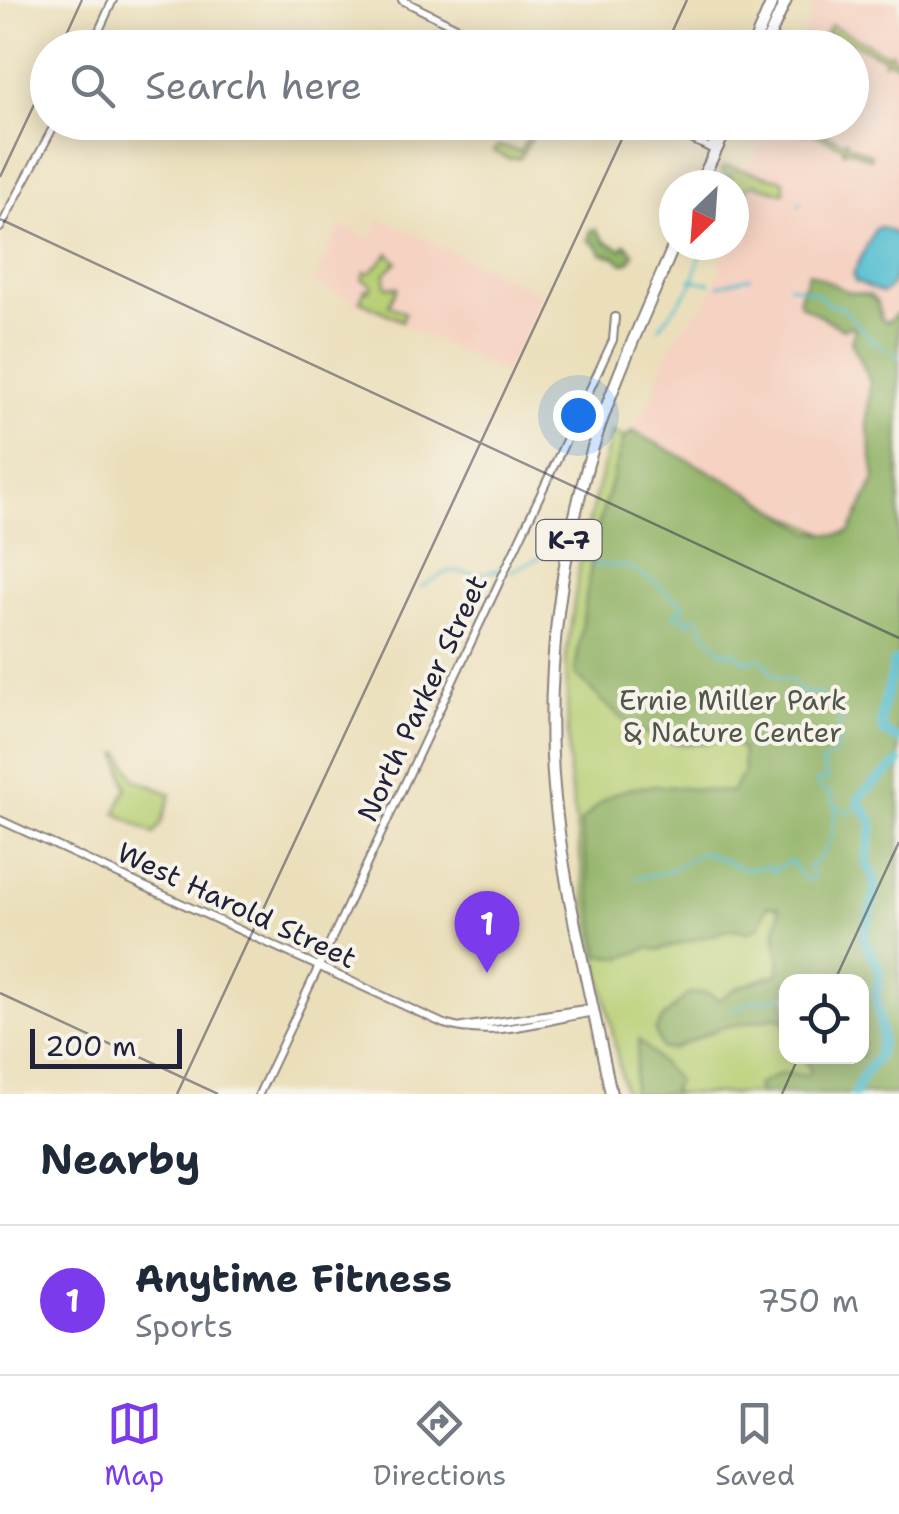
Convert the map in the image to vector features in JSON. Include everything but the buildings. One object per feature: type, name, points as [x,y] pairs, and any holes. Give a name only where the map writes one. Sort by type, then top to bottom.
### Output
[{"type":"highway","points":[[760,30],[774,0]]},
{"type":"highway","points":[[772,30],[786,0]]},
{"type":"highway","points":[[714,150],[716,140]]},
{"type":"highway","points":[[705,170],[720,140]]},
{"type":"highway","name":"K-7","points":[[611,1094],[564,860],[556,794],[552,758],[556,629],[567,550],[588,464],[614,389],[668,260]]},
{"type":"street","points":[[99,30],[113,0]]},
{"type":"street","points":[[402,0],[462,30]]},
{"type":"street","points":[[0,228],[46,140]]},
{"type":"street","points":[[693,140],[714,150]]},
{"type":"street","name":"North Parker Street","points":[[259,1094],[613,340],[615,317]]},
{"type":"street","name":"West Harold Street","points":[[0,820],[456,1028],[495,1031],[589,1013],[593,1008]]},
{"type":"shaded area","points":[[817,0],[899,0],[899,441],[850,545],[628,440],[657,387],[658,375],[677,333],[706,304],[720,272],[721,260],[749,260],[748,170],[760,140],[869,140],[869,30],[805,30]]},
{"type":"shaded area","points":[[380,218],[543,295],[505,373],[314,283],[340,225],[371,239]]},
{"type":"green space","points":[[869,45],[887,54],[892,52],[899,65],[884,62],[885,58],[869,51]]},
{"type":"green space","points":[[530,140],[520,158],[508,159],[494,151],[498,146],[520,151]]},
{"type":"green space","points":[[828,140],[846,140],[847,144],[871,155],[870,159],[845,148],[844,153],[843,147]]},
{"type":"green space","points":[[749,172],[784,181],[784,193],[753,184],[749,187]]},
{"type":"green space","points":[[596,229],[606,242],[622,249],[625,244],[634,253],[631,261],[623,264],[601,253],[588,240],[591,230]]},
{"type":"green space","points":[[389,253],[397,262],[385,273],[386,287],[398,287],[389,305],[405,313],[402,321],[360,301],[365,289],[369,291],[372,285],[362,279],[365,272],[370,273]]},
{"type":"green space","name":"Ernie Miller Park & Nature Center","points":[[809,272],[849,292],[870,295],[877,302],[881,319],[887,322],[899,312],[899,1094],[759,1094],[757,1085],[782,1073],[807,1076],[807,1064],[869,1064],[869,974],[779,974],[779,1018],[720,1028],[672,1049],[662,1049],[655,1031],[689,993],[708,993],[719,1000],[736,988],[777,974],[779,907],[767,906],[760,926],[749,932],[733,929],[622,958],[600,955],[580,823],[606,799],[624,790],[654,786],[731,792],[744,772],[742,749],[725,742],[680,744],[649,735],[609,707],[575,673],[595,537],[624,438],[633,431],[751,493],[810,532],[850,532],[875,479],[867,422],[870,381],[851,341],[855,330],[851,326],[843,329],[798,300]]},
{"type":"green space","name":"Ernie Miller Park & Nature Center","points":[[612,432],[899,568],[899,1094],[625,1094],[588,913],[569,776],[566,657],[582,549]]},
{"type":"green space","points":[[121,753],[135,779],[171,794],[154,834],[116,813],[127,787],[118,754]]},
{"type":"green space","points":[[639,1040],[677,1080],[672,1089],[674,1094],[632,1094]]},
{"type":"water","points":[[880,227],[899,235],[895,277],[882,293],[855,281],[853,274],[875,229]]},
{"type":"waterway","points":[[798,206],[801,203]]},
{"type":"waterway","points":[[659,328],[692,285],[699,260]]},
{"type":"waterway","points":[[719,285],[750,277]]},
{"type":"waterway","points":[[690,280],[710,283]]},
{"type":"waterway","points":[[789,285],[817,293],[828,304],[842,307],[873,342],[889,350]]},
{"type":"waterway","points":[[895,353],[899,357]]},
{"type":"waterway","points":[[511,571],[540,558]]},
{"type":"waterway","points":[[592,565],[626,566],[658,584],[683,603],[684,608],[676,611],[674,617],[686,616],[687,624],[694,616],[700,620],[704,631],[724,654],[732,651],[745,661],[762,659],[775,676],[791,681],[800,692],[820,695],[842,713],[840,743],[832,757],[821,763],[828,780],[818,780],[817,784],[830,792],[834,804],[848,813],[859,805]]},
{"type":"waterway","points":[[420,587],[449,571],[477,574],[503,569]]},
{"type":"waterway","points":[[899,660],[893,663],[881,723],[883,731],[899,740]]},
{"type":"waterway","points":[[855,1094],[877,1057],[882,1038],[876,996],[880,969],[863,939],[875,891],[866,863],[873,823],[858,800],[899,762]]},
{"type":"waterway","points":[[637,878],[669,871],[703,852],[744,869],[770,867],[774,873],[776,868],[792,861],[801,876],[811,880],[814,874],[808,867],[826,850],[839,806]]},
{"type":"waterway","points":[[731,1010],[779,997]]},
{"type":"place","name":"Anytime Fitness","points":[[487,973]]}]
